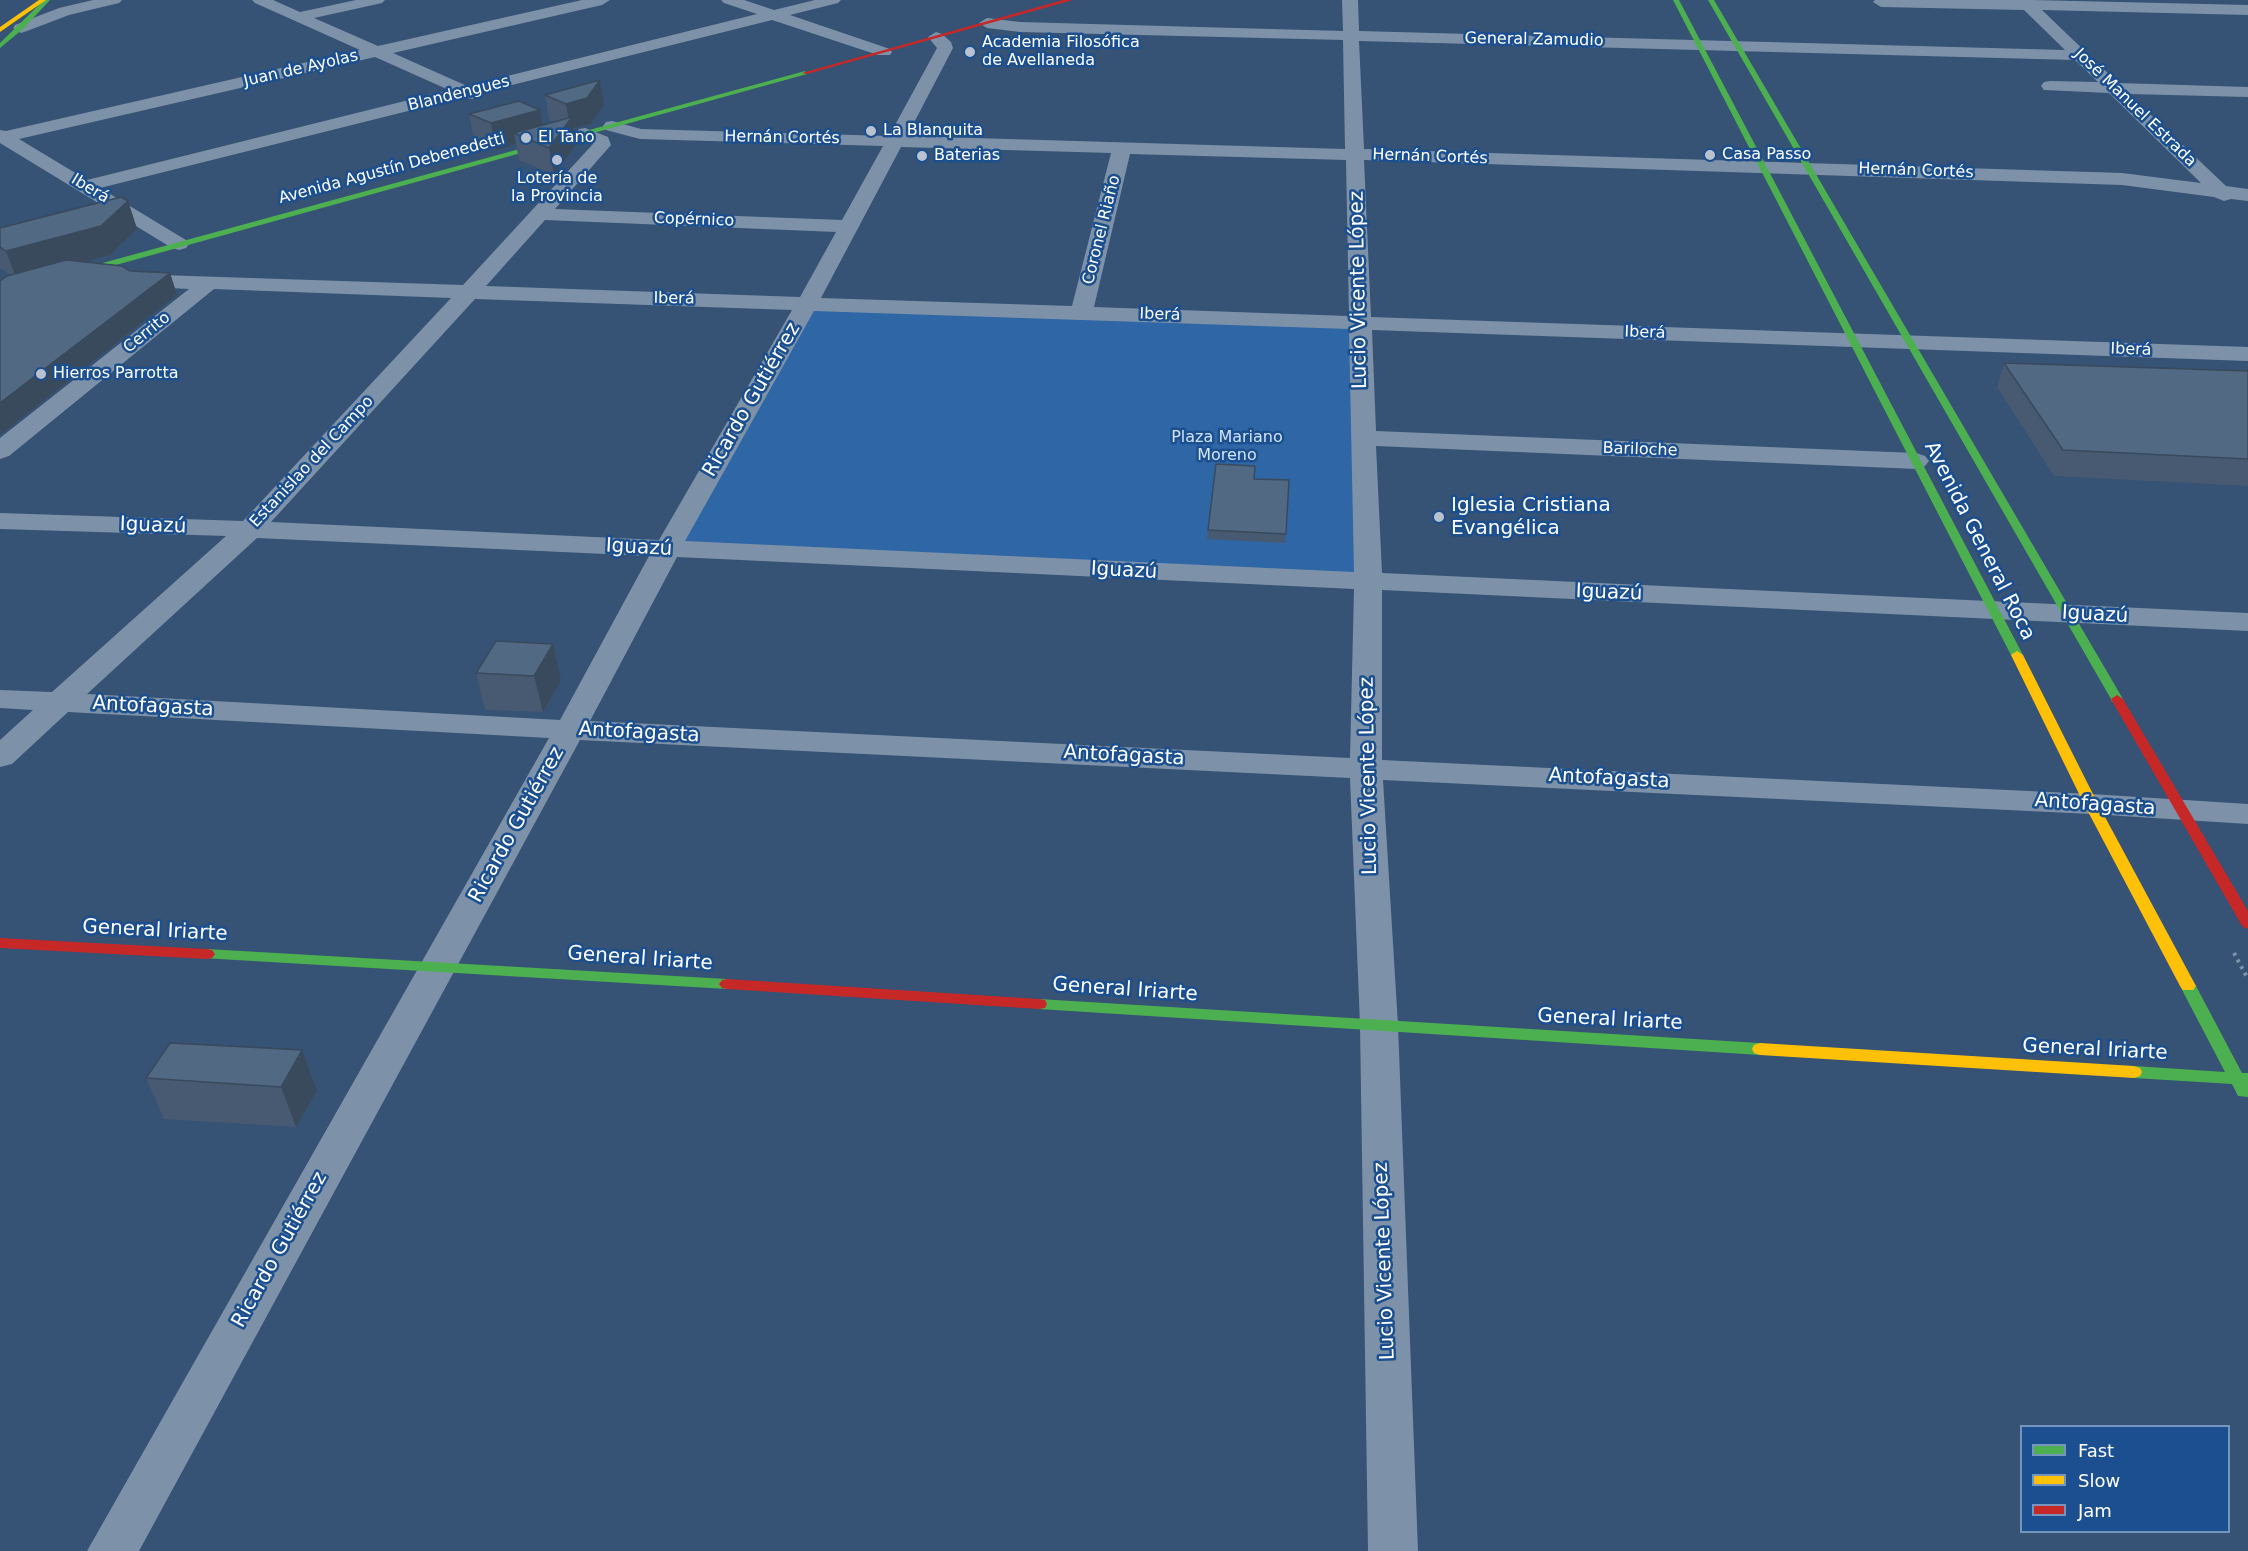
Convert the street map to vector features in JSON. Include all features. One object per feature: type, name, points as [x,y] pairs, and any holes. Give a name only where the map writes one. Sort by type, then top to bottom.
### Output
[{"type":"main road","points":[[0,46],[21,28],[45,0]]},
{"type":"main road","points":[[0,30],[45,0]]},
{"type":"main road","name":"Avenida Agustín Debenedetti","points":[[0,294],[179,244],[592,136],[1070,0]]},
{"type":"main road","name":"Avenida General Roca","points":[[1676,0],[1994,610],[2091,804],[2242,1078],[2248,1100]]},
{"type":"main road","name":"Avenida General Roca","points":[[1711,0],[1908,343],[2248,924]]},
{"type":"main road","name":"General Iriarte","points":[[0,943],[438,966],[2242,1078]]},
{"type":"street","points":[[21,28],[64,11],[114,0]]},
{"type":"street","points":[[260,0],[487,101]]},
{"type":"street","points":[[299,17],[377,0]]},
{"type":"street","name":"Juan de Ayolas","points":[[1,137],[602,0]]},
{"type":"street","points":[[729,0],[884,52]]},
{"type":"street","name":"Blandengues","points":[[84,186],[833,0]]},
{"type":"street","name":"Lucio Vicente López","points":[[1350,0],[1368,583],[1366,767],[1379,1025],[1394,1551]]},
{"type":"street","points":[[1880,1],[2248,10]]},
{"type":"street","points":[[1880,1],[1895,18]]},
{"type":"street","name":"José Manuel Estrada","points":[[2025,3],[2220,191],[2248,214]]},
{"type":"street","name":"General Zamudio","points":[[987,23],[1020,27],[2081,55]]},
{"type":"street","points":[[1909,34],[1923,50]]},
{"type":"street","name":"Ricardo Gutiérrez","points":[[112,1551],[570,730],[667,549],[808,302],[945,48],[945,45],[936,37]]},
{"type":"street","points":[[2050,86],[2248,92]]},
{"type":"street","name":"Hernán Cortés","points":[[549,129],[592,136],[640,134],[895,141],[1762,166],[2122,179],[2248,195]]},
{"type":"street","name":"Estanislao del Campo","points":[[0,757],[250,530],[541,214],[592,136]]},
{"type":"street","name":"Iberá","points":[[1,137],[179,244]]},
{"type":"street","name":"Coronel Riaño","points":[[1082,312],[1122,148]]},
{"type":"street","name":"Copérnico","points":[[541,214],[847,226]]},
{"type":"street","name":"Iberá","points":[[71,274],[108,279],[209,284],[808,302],[2248,354]]},
{"type":"street","name":"Cerrito","points":[[0,451],[209,284]]},
{"type":"street","name":"Bariloche","points":[[1363,438],[1916,462]]},
{"type":"street","name":"Iguazú","points":[[0,521],[250,530],[2248,622]]},
{"type":"street","name":"Antofagasta","points":[[0,699],[570,730],[2091,804],[2248,814]]},
{"type":"green space","name":"Plaza Mariano Moreno","points":[[808,302],[1359,323],[1368,583],[667,549]]},
{"type":"building","points":[[600,80],[587,98],[566,104],[545,95]]},
{"type":"building","points":[[519,101],[540,110],[491,123],[469,114]]},
{"type":"building","points":[[572,117],[549,148],[514,133]]},
{"type":"building","points":[[121,197],[128,201],[101,226],[6,251],[0,247],[0,228]]},
{"type":"building","points":[[66,260],[122,266],[130,271],[170,273],[0,403],[0,281],[7,276]]},
{"type":"building","points":[[2004,363],[2248,371],[2248,459],[2063,450]]},
{"type":"building","points":[[1216,464],[1255,466],[1254,479],[1289,480],[1286,534],[1208,530]]},
{"type":"building","points":[[496,641],[553,644],[534,676],[476,673]]},
{"type":"building","points":[[170,1043],[302,1050],[281,1087],[146,1078]]},
{"type":"traffic: fast","points":[[0,46],[21,28],[47,0]]},
{"type":"traffic: fast","points":[[1676,0],[2017,655]]},
{"type":"traffic: fast","points":[[1711,0],[2117,699]]},
{"type":"traffic: fast","points":[[0,294],[805,73]]},
{"type":"traffic: fast","points":[[207,954],[727,984]]},
{"type":"traffic: fast","points":[[2188,986],[2244,1092]]},
{"type":"traffic: fast","points":[[1039,1004],[1760,1049]]},
{"type":"traffic: fast","points":[[2134,1072],[2248,1079]]},
{"type":"traffic: slow","points":[[0,30],[43,0]]},
{"type":"traffic: slow","points":[[2017,655],[2091,804],[2188,986]]},
{"type":"traffic: slow","points":[[1760,1049],[2134,1072]]},
{"type":"traffic: jam","points":[[805,73],[1070,0]]},
{"type":"traffic: jam","points":[[2117,699],[2248,924]]},
{"type":"traffic: jam","points":[[0,943],[207,954]]},
{"type":"traffic: jam","points":[[727,984],[1039,1004]]},
{"type":"place","name":"Academia Filosófica de Avellaneda","points":[[970,52]]},
{"type":"place","name":"La Blanquita","points":[[871,131]]},
{"type":"place","name":"El Tano","points":[[526,138]]},
{"type":"place","name":"Casa Passo","points":[[1710,155]]},
{"type":"place","name":"Baterias","points":[[922,156]]},
{"type":"place","name":"Lotería de la Provincia","points":[[557,160]]},
{"type":"place","name":"Hierros Parrotta","points":[[41,374]]},
{"type":"place","name":"Iglesia Cristiana Evangélica","points":[[1439,517]]}]
